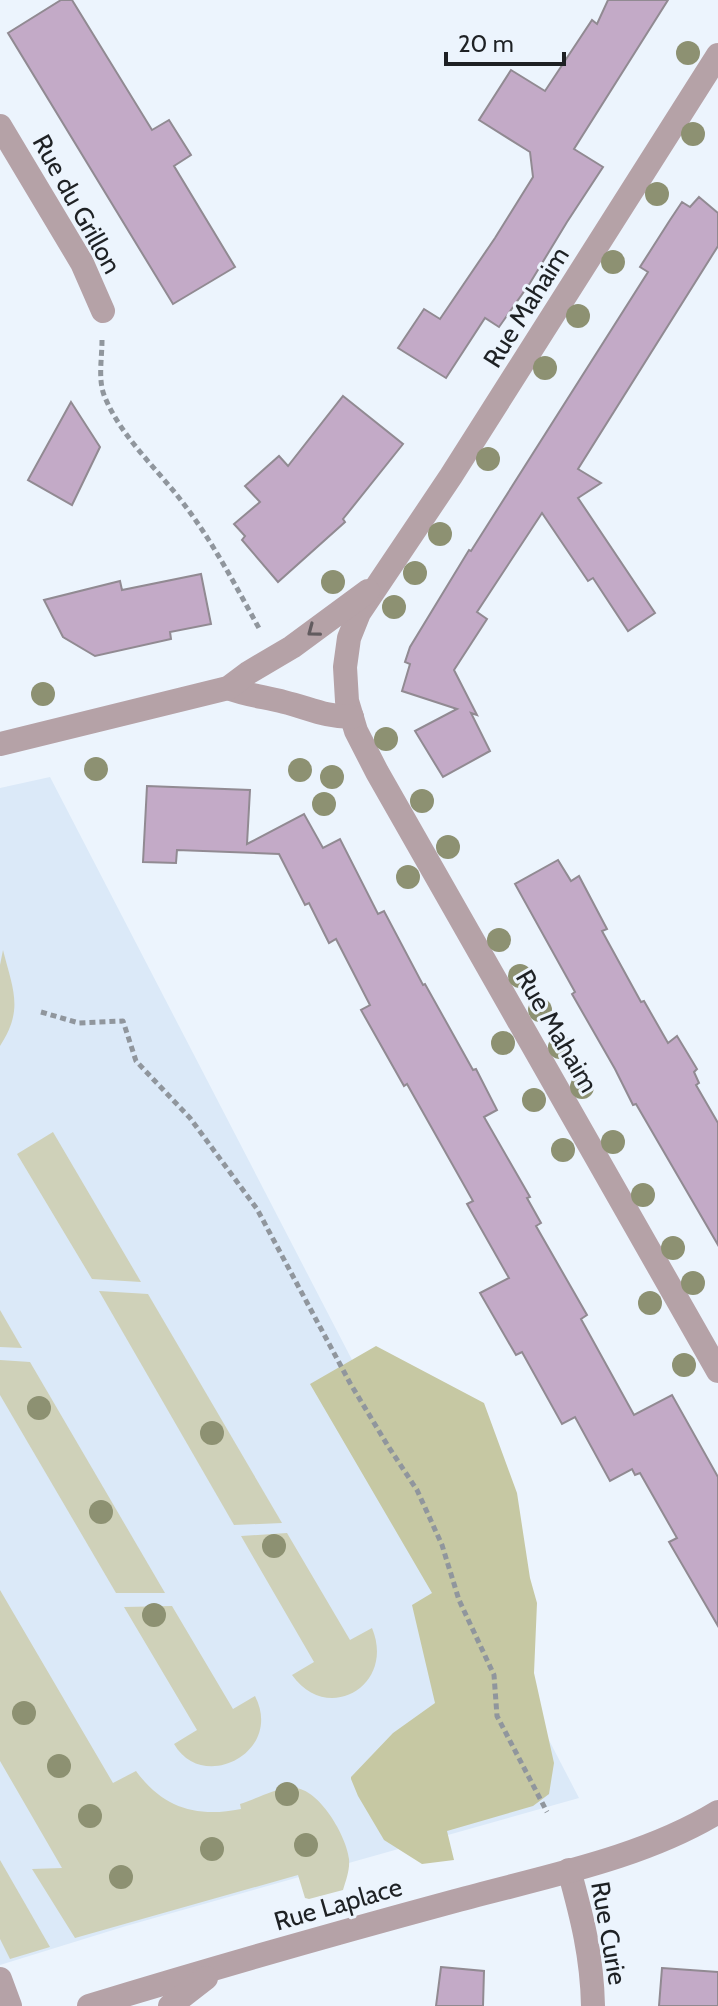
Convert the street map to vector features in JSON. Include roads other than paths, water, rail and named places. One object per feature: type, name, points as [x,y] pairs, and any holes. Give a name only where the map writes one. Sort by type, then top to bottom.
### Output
[{"type":"street","name":"Rue Mahaim","points":[[718,55],[451,476],[376,585],[359,613],[349,638],[345,667],[347,701],[356,731],[377,772],[718,1371]]},
{"type":"street","name":"Rue du Grillon","points":[[0,126],[82,263],[103,311]]},
{"type":"street","name":"Rue Mahaim","points":[[0,744],[228,688],[292,647],[376,585]]},
{"type":"street","name":"Rue Mahaim","points":[[228,688],[320,714],[352,717]]},
{"type":"street","name":"Rue Laplace","points":[[91,2006],[603,1860],[668,1838],[718,1812]]},
{"type":"street","name":"Rue Curie","points":[[569,1870],[589,1946],[593,2006]]},
{"type":"street","points":[[170,2006],[225,1966]]},
{"type":"street","points":[[0,1979],[10,2006]]}]
